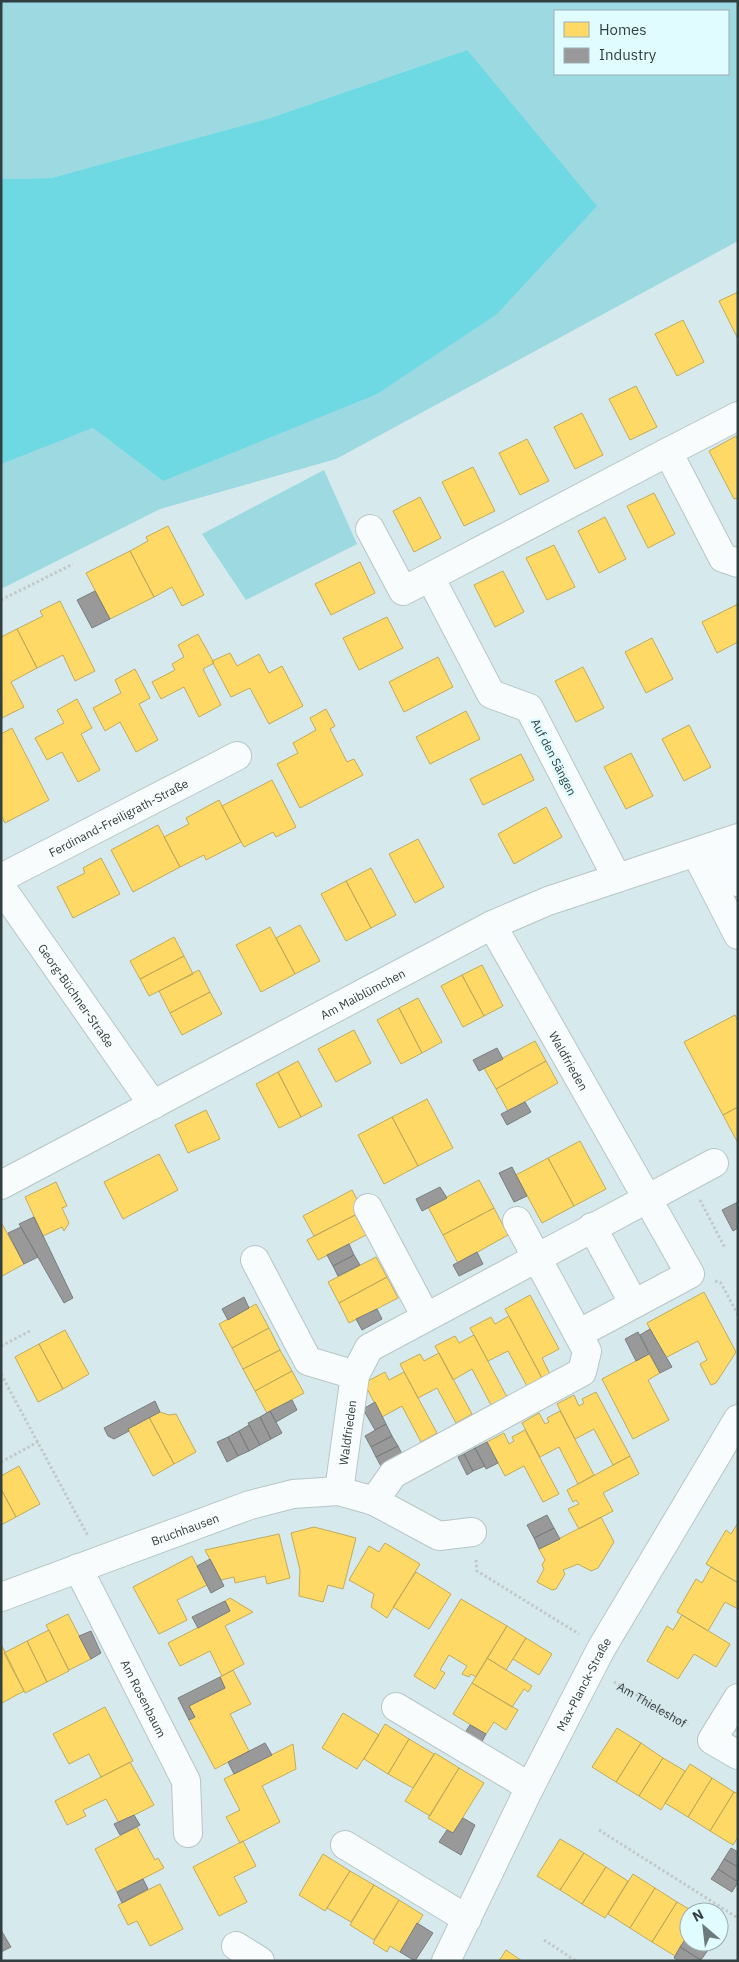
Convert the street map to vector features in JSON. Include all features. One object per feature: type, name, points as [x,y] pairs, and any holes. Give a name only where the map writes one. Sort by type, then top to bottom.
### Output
[{"type":"street","points":[[370,529],[403,591],[738,416]]},
{"type":"street","points":[[668,452],[723,558],[738,563]]},
{"type":"street","name":"Auf den Sängen","points":[[430,577],[491,694],[529,708],[617,878]]},
{"type":"street","name":"Ferdinand-Freiligrath-Straße","points":[[1,878],[237,756]]},
{"type":"street","points":[[718,845],[738,882]]},
{"type":"street","points":[[718,845],[738,935]]},
{"type":"street","name":"Am Maiblümchen","points":[[1,1185],[492,925],[548,901],[718,845]]},
{"type":"street","name":"Georg-Büchner-Straße","points":[[1,887],[153,1105]]},
{"type":"street","name":"Waldfrieden","points":[[492,925],[690,1274]]},
{"type":"street","name":"Waldfrieden","points":[[339,1491],[356,1375],[369,1348],[537,1256],[714,1163]]},
{"type":"street","points":[[368,1208],[426,1317]]},
{"type":"street","points":[[374,1501],[393,1474],[582,1372],[587,1351],[517,1221]]},
{"type":"street","points":[[592,1227],[634,1304]]},
{"type":"street","points":[[255,1260],[308,1361],[356,1375]]},
{"type":"street","points":[[578,1334],[690,1274]]},
{"type":"street","name":"Max-Planck-Straße","points":[[446,1961],[530,1787],[596,1658],[738,1418]]},
{"type":"street","name":"Bruchhausen","points":[[1,1597],[250,1505],[293,1494],[339,1491],[374,1501],[439,1536],[472,1532]]},
{"type":"street","name":"Am Rosenbaum","points":[[90,1564],[186,1781],[188,1833]]},
{"type":"street","points":[[738,1698],[712,1740],[738,1755]]},
{"type":"street","points":[[396,1706],[530,1787]]},
{"type":"street","points":[[345,1845],[467,1919]]},
{"type":"street","points":[[236,1946],[260,1961]]},
{"type":"path","points":[[1,600],[73,564]]},
{"type":"path","points":[[687,1177],[725,1248]]},
{"type":"path","points":[[690,1274],[720,1283],[738,1315]]},
{"type":"path","points":[[1,1346],[32,1330]]},
{"type":"path","points":[[1,1374],[38,1442],[90,1564]]},
{"type":"path","points":[[1,1462],[38,1442]]},
{"type":"path","points":[[472,1532],[477,1571],[596,1658]]},
{"type":"path","name":"Am Thieleshof","points":[[596,1658],[712,1740]]},
{"type":"path","points":[[599,1830],[738,1918]]},
{"type":"path","points":[[544,1940],[576,1961]]},
{"type":"shaded area","points":[[1,1],[738,1],[738,241],[336,459],[160,509],[1,589],[1,463],[93,428],[163,481],[467,50],[270,118],[51,178],[1,179]]},
{"type":"shaded area","points":[[467,50],[597,206],[497,314],[377,394],[163,481],[93,428],[1,464],[1,179],[51,178],[270,118]]},
{"type":"shaded area","points":[[324,470],[357,544],[246,600],[202,534]]},
{"type":"building: Homes","points":[[738,292],[738,339],[719,301]]},
{"type":"building: Homes","points":[[683,320],[704,362],[677,376],[655,334]]},
{"type":"building: Homes","points":[[636,386],[657,427],[630,440],[609,399]]},
{"type":"building: Homes","points":[[582,413],[603,455],[575,469],[554,427]]},
{"type":"building: Homes","points":[[736,436],[738,440],[738,498],[734,499],[709,451]]},
{"type":"building: Homes","points":[[527,439],[549,481],[520,495],[499,453]]},
{"type":"building: Homes","points":[[473,467],[495,511],[464,526],[442,482]]},
{"type":"building: Homes","points":[[654,493],[675,534],[648,548],[627,506]]},
{"type":"building: Homes","points":[[420,497],[441,538],[414,552],[393,511]]},
{"type":"building: Homes","points":[[605,517],[626,559],[599,573],[578,531]]},
{"type":"building: Homes","points":[[168,526],[204,595],[182,606],[172,587],[154,597],[130,551],[148,541],[146,537]]},
{"type":"building: Homes","points":[[554,545],[575,587],[547,600],[526,558]]},
{"type":"building: Homes","points":[[130,551],[154,597],[110,619],[86,573]]},
{"type":"building: Homes","points":[[360,562],[375,593],[331,615],[315,584]]},
{"type":"building: Homes","points":[[503,571],[524,612],[495,627],[474,585]]},
{"type":"building: Homes","points":[[60,601],[95,671],[75,681],[63,655],[37,668],[17,629],[43,616],[40,611]]},
{"type":"building: Homes","points":[[738,604],[738,642],[717,653],[702,622]]},
{"type":"building: Homes","points":[[387,617],[403,648],[359,670],[343,638]]},
{"type":"building: Homes","points":[[17,629],[37,668],[11,682],[24,707],[2,718],[1,637]]},
{"type":"building: Homes","points":[[198,634],[214,663],[203,669],[221,705],[199,717],[184,687],[161,699],[152,682],[175,670],[172,664],[184,657],[178,645]]},
{"type":"building: Homes","points":[[652,638],[673,679],[646,693],[625,652]]},
{"type":"building: Homes","points":[[230,653],[237,666],[259,654],[269,673],[282,666],[303,706],[269,724],[250,688],[231,697],[212,661]]},
{"type":"building: Homes","points":[[438,657],[453,687],[404,712],[389,682]]},
{"type":"building: Homes","points":[[583,667],[604,708],[576,722],[555,681]]},
{"type":"building: Homes","points":[[135,669],[150,698],[139,704],[158,740],[136,752],[120,722],[105,731],[93,708],[121,693],[115,680]]},
{"type":"building: Homes","points":[[77,699],[92,728],[81,734],[100,770],[78,782],[62,752],[47,760],[35,738],[64,723],[57,710]]},
{"type":"building: Homes","points":[[326,709],[335,726],[330,729],[347,762],[354,759],[363,775],[300,808],[277,764],[298,753],[293,743],[316,730],[310,718]]},
{"type":"building: Homes","points":[[466,711],[480,739],[430,764],[416,737]]},
{"type":"building: Homes","points":[[689,725],[711,767],[684,781],[662,739]]},
{"type":"building: Homes","points":[[12,728],[49,800],[5,823],[1,815],[1,734]]},
{"type":"building: Homes","points":[[631,753],[653,796],[626,809],[604,767]]},
{"type":"building: Homes","points":[[521,754],[534,780],[483,805],[470,779]]},
{"type":"building: Homes","points":[[272,780],[296,827],[276,837],[273,832],[244,847],[222,806]]},
{"type":"building: Homes","points":[[219,800],[241,842],[206,860],[204,855],[180,867],[164,837],[189,824],[186,818]]},
{"type":"building: Homes","points":[[546,807],[562,837],[514,864],[498,834]]},
{"type":"building: Homes","points":[[158,825],[180,867],[133,892],[111,850]]},
{"type":"building: Homes","points":[[418,839],[444,887],[415,903],[389,854]]},
{"type":"building: Homes","points":[[101,858],[120,894],[73,918],[57,887],[85,873],[83,868]]},
{"type":"building: Homes","points":[[371,868],[396,915],[371,928],[346,881]]},
{"type":"building: Homes","points":[[346,881],[371,928],[346,941],[321,894]]},
{"type":"building: Homes","points":[[300,925],[320,961],[295,974],[276,938]]},
{"type":"building: Homes","points":[[270,927],[295,974],[261,992],[236,945]]},
{"type":"building: Homes","points":[[174,937],[184,956],[140,979],[130,961]]},
{"type":"building: Homes","points":[[184,956],[193,974],[149,996],[140,979]]},
{"type":"building: Homes","points":[[482,965],[503,1006],[484,1016],[462,975]]},
{"type":"building: Homes","points":[[199,970],[210,992],[170,1013],[159,991]]},
{"type":"building: Homes","points":[[462,975],[484,1016],[463,1027],[441,986]]},
{"type":"building: Homes","points":[[210,992],[222,1014],[182,1035],[170,1013]]},
{"type":"building: Homes","points":[[418,998],[442,1042],[422,1053],[399,1008]]},
{"type":"building: Homes","points":[[399,1008],[422,1053],[401,1064],[377,1020]]},
{"type":"building: Homes","points":[[735,1015],[738,1021],[738,1107],[723,1115],[684,1042]]},
{"type":"building: Homes","points":[[354,1030],[371,1063],[336,1082],[318,1049]]},
{"type":"building: Homes","points":[[535,1041],[546,1061],[496,1089],[484,1068]]},
{"type":"building: Homes","points":[[298,1061],[322,1106],[301,1117],[278,1072]]},
{"type":"building: Homes","points":[[546,1061],[558,1083],[508,1111],[496,1089]]},
{"type":"building: Homes","points":[[278,1072],[301,1117],[279,1128],[256,1084]]},
{"type":"building: Homes","points":[[427,1099],[453,1148],[418,1166],[392,1117]]},
{"type":"building: Homes","points":[[738,1107],[738,1143],[723,1115]]},
{"type":"building: Homes","points":[[206,1110],[220,1139],[188,1153],[175,1125]]},
{"type":"building: Homes","points":[[392,1117],[418,1166],[384,1184],[358,1135]]},
{"type":"building: Homes","points":[[580,1141],[606,1189],[574,1206],[548,1158]]},
{"type":"building: Homes","points":[[159,1154],[178,1190],[123,1219],[104,1182]]},
{"type":"building: Homes","points":[[548,1158],[574,1206],[542,1223],[516,1175]]},
{"type":"building: Homes","points":[[479,1180],[494,1208],[443,1235],[428,1207]]},
{"type":"building: Homes","points":[[56,1182],[67,1206],[62,1208],[69,1223],[64,1231],[62,1227],[43,1236],[25,1197]]},
{"type":"building: Homes","points":[[352,1190],[363,1211],[314,1236],[303,1216]]},
{"type":"building: Homes","points":[[494,1208],[508,1235],[458,1263],[443,1235]]},
{"type":"building: Homes","points":[[355,1215],[366,1235],[318,1260],[307,1240]]},
{"type":"building: Homes","points":[[1,1222],[24,1264],[2,1276],[1,1276]]},
{"type":"building: Homes","points":[[376,1257],[387,1277],[339,1303],[328,1282]]},
{"type":"building: Homes","points":[[387,1277],[398,1298],[349,1323],[339,1303]]},
{"type":"building: Homes","points":[[704,1292],[736,1352],[716,1383],[711,1385],[700,1364],[707,1360],[698,1341],[665,1358],[647,1323]]},
{"type":"building: Homes","points":[[530,1295],[559,1349],[542,1358],[550,1374],[542,1378],[505,1309]]},
{"type":"building: Homes","points":[[256,1304],[269,1328],[232,1348],[219,1324]]},
{"type":"building: Homes","points":[[509,1316],[542,1378],[527,1386],[508,1351],[488,1361],[470,1328],[491,1317],[495,1324]]},
{"type":"building: Homes","points":[[269,1328],[280,1350],[243,1369],[232,1348]]},
{"type":"building: Homes","points":[[65,1330],[89,1374],[63,1389],[39,1344]]},
{"type":"building: Homes","points":[[474,1335],[507,1397],[491,1405],[472,1369],[453,1380],[435,1346],[455,1336],[459,1343]]},
{"type":"building: Homes","points":[[39,1344],[63,1389],[38,1402],[15,1357]]},
{"type":"building: Homes","points":[[280,1350],[292,1371],[255,1391],[243,1369]]},
{"type":"building: Homes","points":[[439,1353],[472,1414],[456,1423],[437,1388],[418,1398],[400,1364],[420,1354],[424,1361]]},
{"type":"building: Homes","points":[[649,1354],[660,1373],[648,1380],[669,1420],[633,1439],[602,1379]]},
{"type":"building: Homes","points":[[292,1371],[304,1393],[267,1413],[255,1391]]},
{"type":"building: Homes","points":[[385,1372],[389,1380],[404,1372],[437,1433],[421,1442],[402,1406],[382,1417],[364,1383]]},
{"type":"building: Homes","points":[[596,1392],[630,1456],[613,1465],[594,1429],[575,1439],[557,1404],[574,1395],[579,1406],[584,1403],[582,1399]]},
{"type":"building: Homes","points":[[560,1411],[594,1475],[578,1484],[559,1447],[540,1457],[522,1423],[539,1413],[545,1424],[549,1422],[547,1418]]},
{"type":"building: Homes","points":[[160,1412],[169,1415],[176,1414],[196,1452],[174,1464],[149,1417]]},
{"type":"building: Homes","points":[[149,1417],[174,1464],[153,1476],[128,1429]]},
{"type":"building: Homes","points":[[525,1430],[559,1494],[543,1502],[524,1466],[505,1476],[487,1442],[504,1433],[509,1444],[514,1441],[512,1437]]},
{"type":"building: Homes","points":[[630,1456],[639,1474],[603,1493],[613,1511],[579,1529],[568,1509],[579,1504],[576,1500],[573,1502],[567,1490]]},
{"type":"building: Homes","points":[[19,1466],[40,1504],[16,1517],[1,1489],[1,1476]]},
{"type":"building: Homes","points":[[1,1489],[16,1517],[1,1525]]},
{"type":"building: Homes","points":[[601,1517],[614,1542],[598,1568],[591,1571],[578,1564],[563,1570],[565,1574],[556,1589],[552,1590],[537,1582],[544,1569],[542,1565],[545,1560],[539,1549]]},
{"type":"building: Homes","points":[[738,1523],[737,1582],[706,1564],[726,1530],[731,1534]]},
{"type":"building: Homes","points":[[314,1527],[356,1538],[343,1589],[328,1585],[323,1602],[299,1596],[300,1570],[291,1533]]},
{"type":"building: Homes","points":[[279,1534],[290,1578],[267,1584],[265,1576],[235,1583],[234,1577],[221,1580],[205,1550]]},
{"type":"building: Homes","points":[[385,1543],[420,1564],[387,1618],[371,1607],[374,1594],[349,1580],[369,1546],[379,1552]]},
{"type":"building: Homes","points":[[192,1556],[207,1585],[177,1600],[187,1620],[159,1634],[133,1587]]},
{"type":"building: Homes","points":[[711,1567],[738,1583],[738,1609],[725,1602],[708,1631],[677,1612],[696,1579],[702,1583]]},
{"type":"building: Homes","points":[[416,1572],[451,1594],[429,1629],[393,1607]]},
{"type":"building: Homes","points":[[230,1598],[253,1612],[225,1626],[244,1664],[222,1676],[210,1651],[180,1666],[168,1643],[230,1611],[225,1601]]},
{"type":"building: Homes","points":[[461,1599],[507,1626],[476,1677],[471,1674],[469,1677],[462,1674],[467,1666],[449,1655],[440,1670],[445,1673],[435,1689],[414,1676]]},
{"type":"building: Homes","points":[[68,1614],[91,1659],[69,1670],[46,1625]]},
{"type":"building: Homes","points":[[682,1615],[730,1644],[716,1667],[694,1654],[678,1679],[647,1661],[667,1626],[673,1630]]},
{"type":"building: Homes","points":[[507,1626],[526,1638],[506,1670],[487,1658]]},
{"type":"building: Homes","points":[[49,1630],[69,1671],[47,1682],[27,1641]]},
{"type":"building: Homes","points":[[526,1638],[552,1654],[539,1675],[513,1659]]},
{"type":"building: Homes","points":[[27,1641],[47,1682],[25,1693],[4,1653]]},
{"type":"building: Homes","points":[[2,1646],[24,1691],[2,1703],[1,1702]]},
{"type":"building: Homes","points":[[487,1658],[532,1686],[528,1692],[524,1689],[512,1707],[472,1683]]},
{"type":"building: Homes","points":[[233,1670],[251,1704],[230,1714],[249,1751],[215,1769],[189,1720],[195,1717],[189,1706],[225,1688],[220,1677]]},
{"type":"building: Homes","points":[[472,1683],[518,1710],[506,1730],[494,1722],[486,1734],[453,1714]]},
{"type":"building: Homes","points":[[105,1707],[133,1761],[101,1777],[89,1754],[69,1764],[53,1734]]},
{"type":"building: Homes","points":[[343,1713],[379,1735],[357,1769],[322,1748]]},
{"type":"building: Homes","points":[[385,1724],[409,1739],[388,1774],[364,1759]]},
{"type":"building: Homes","points":[[617,1728],[641,1743],[616,1782],[592,1767]]},
{"type":"building: Homes","points":[[409,1739],[434,1754],[413,1788],[388,1774]]},
{"type":"building: Homes","points":[[641,1743],[663,1758],[639,1796],[616,1782]]},
{"type":"building: Homes","points":[[293,1744],[296,1769],[262,1786],[280,1822],[240,1843],[226,1817],[240,1810],[224,1779]]},
{"type":"building: Homes","points":[[435,1753],[459,1768],[430,1816],[405,1801]]},
{"type":"building: Homes","points":[[663,1758],[685,1771],[661,1810],[639,1796]]},
{"type":"building: Homes","points":[[130,1762],[154,1805],[119,1823],[106,1799],[83,1810],[86,1816],[67,1825],[55,1801]]},
{"type":"building: Homes","points":[[690,1764],[712,1778],[688,1817],[665,1803]]},
{"type":"building: Homes","points":[[459,1768],[484,1783],[453,1833],[428,1818]]},
{"type":"building: Homes","points":[[712,1778],[734,1792],[710,1831],[688,1817]]},
{"type":"building: Homes","points":[[734,1792],[738,1794],[738,1837],[733,1845],[710,1831]]},
{"type":"building: Homes","points":[[137,1827],[155,1860],[158,1858],[164,1868],[117,1892],[95,1849]]},
{"type":"building: Homes","points":[[560,1839],[584,1853],[560,1890],[537,1876]]},
{"type":"building: Homes","points":[[243,1841],[256,1866],[234,1877],[247,1902],[219,1916],[193,1867]]},
{"type":"building: Homes","points":[[584,1853],[606,1867],[582,1904],[560,1890]]},
{"type":"building: Homes","points":[[323,1854],[350,1871],[325,1911],[299,1895]]},
{"type":"building: Homes","points":[[606,1867],[628,1881],[605,1918],[582,1904]]},
{"type":"building: Homes","points":[[350,1871],[374,1885],[351,1922],[327,1908]]},
{"type":"building: Homes","points":[[633,1874],[655,1888],[630,1928],[608,1914]]},
{"type":"building: Homes","points":[[160,1884],[183,1929],[150,1946],[137,1921],[128,1925],[118,1905]]},
{"type":"building: Homes","points":[[374,1885],[399,1900],[374,1940],[350,1925]]},
{"type":"building: Homes","points":[[655,1888],[677,1902],[652,1942],[630,1928]]},
{"type":"building: Homes","points":[[399,1900],[423,1915],[400,1952],[390,1946],[387,1952],[373,1943]]},
{"type":"building: Homes","points":[[677,1902],[679,1903],[679,1950],[675,1956],[652,1942]]},
{"type":"building: Homes","points":[[506,1950],[522,1961],[499,1961]]},
{"type":"building: Industry","points":[[95,591],[110,619],[92,628],[77,600]]},
{"type":"building: Industry","points":[[497,1048],[503,1059],[479,1071],[473,1060]]},
{"type":"building: Industry","points":[[525,1102],[531,1112],[507,1125],[501,1114]]},
{"type":"building: Industry","points":[[512,1167],[527,1196],[514,1202],[499,1173]]},
{"type":"building: Industry","points":[[440,1187],[447,1198],[422,1211],[416,1199]]},
{"type":"building: Industry","points":[[738,1202],[738,1228],[733,1231],[722,1210]]},
{"type":"building: Industry","points":[[34,1217],[73,1298],[64,1303],[19,1224]]},
{"type":"building: Industry","points":[[21,1227],[38,1257],[24,1264],[8,1233]]},
{"type":"building: Industry","points":[[349,1244],[354,1255],[333,1266],[327,1255]]},
{"type":"building: Industry","points":[[477,1252],[483,1264],[459,1276],[453,1265]]},
{"type":"building: Industry","points":[[354,1255],[360,1265],[338,1276],[333,1266]]},
{"type":"building: Industry","points":[[244,1297],[249,1308],[228,1320],[222,1309]]},
{"type":"building: Industry","points":[[377,1309],[382,1319],[362,1330],[356,1319]]},
{"type":"building: Industry","points":[[650,1329],[672,1367],[660,1373],[640,1335]]},
{"type":"building: Industry","points":[[638,1332],[649,1354],[636,1361],[625,1339]]},
{"type":"building: Industry","points":[[292,1400],[297,1410],[276,1422],[270,1411]]},
{"type":"building: Industry","points":[[155,1401],[160,1412],[128,1429],[129,1431],[114,1439],[108,1436],[104,1428]]},
{"type":"building: Industry","points":[[375,1402],[386,1424],[375,1430],[363,1409]]},
{"type":"building: Industry","points":[[270,1411],[282,1433],[271,1439],[260,1417]]},
{"type":"building: Industry","points":[[260,1417],[271,1439],[260,1445],[248,1423]]},
{"type":"building: Industry","points":[[386,1424],[392,1436],[371,1447],[365,1436]]},
{"type":"building: Industry","points":[[249,1425],[260,1445],[249,1451],[239,1431]]},
{"type":"building: Industry","points":[[239,1431],[249,1451],[238,1456],[228,1437]]},
{"type":"building: Industry","points":[[392,1436],[398,1446],[376,1457],[371,1447]]},
{"type":"building: Industry","points":[[228,1437],[238,1456],[227,1462],[217,1442]]},
{"type":"building: Industry","points":[[487,1442],[498,1463],[486,1469],[475,1448]]},
{"type":"building: Industry","points":[[398,1446],[403,1456],[382,1468],[376,1457]]},
{"type":"building: Industry","points":[[475,1448],[485,1466],[473,1471],[464,1454]]},
{"type":"building: Industry","points":[[464,1454],[473,1471],[467,1475],[458,1457]]},
{"type":"building: Industry","points":[[547,1515],[554,1528],[534,1538],[527,1525]]},
{"type":"building: Industry","points":[[554,1528],[560,1539],[539,1549],[534,1538]]},
{"type":"building: Industry","points":[[210,1559],[224,1586],[211,1593],[197,1566]]},
{"type":"building: Industry","points":[[225,1601],[230,1611],[198,1628],[192,1617]]},
{"type":"building: Industry","points":[[91,1631],[101,1653],[91,1659],[79,1636]]},
{"type":"building: Industry","points":[[220,1677],[225,1688],[189,1706],[195,1717],[189,1720],[178,1698]]},
{"type":"building: Industry","points":[[470,1725],[486,1734],[478,1749],[461,1739]]},
{"type":"building: Industry","points":[[265,1743],[272,1755],[234,1774],[228,1762]]},
{"type":"building: Industry","points":[[134,1815],[140,1825],[120,1835],[114,1824]]},
{"type":"building: Industry","points":[[463,1818],[475,1825],[461,1855],[439,1842],[447,1830],[453,1833]]},
{"type":"building: Industry","points":[[731,1848],[738,1852],[738,1867],[724,1859]]},
{"type":"building: Industry","points":[[724,1859],[738,1867],[738,1882],[718,1869]]},
{"type":"building: Industry","points":[[718,1869],[738,1882],[732,1892],[711,1879]]},
{"type":"building: Industry","points":[[143,1879],[148,1889],[122,1903],[117,1892]]},
{"type":"building: Industry","points":[[417,1923],[433,1933],[415,1961],[400,1952]]},
{"type":"building: Industry","points":[[1,1930],[11,1947],[1,1952]]},
{"type":"building: Industry","points":[[679,1949],[679,1952],[688,1952],[701,1960],[679,1961],[674,1958]]},
{"type":"building: Industry","points":[[688,1952],[707,1952],[701,1960]]}]
